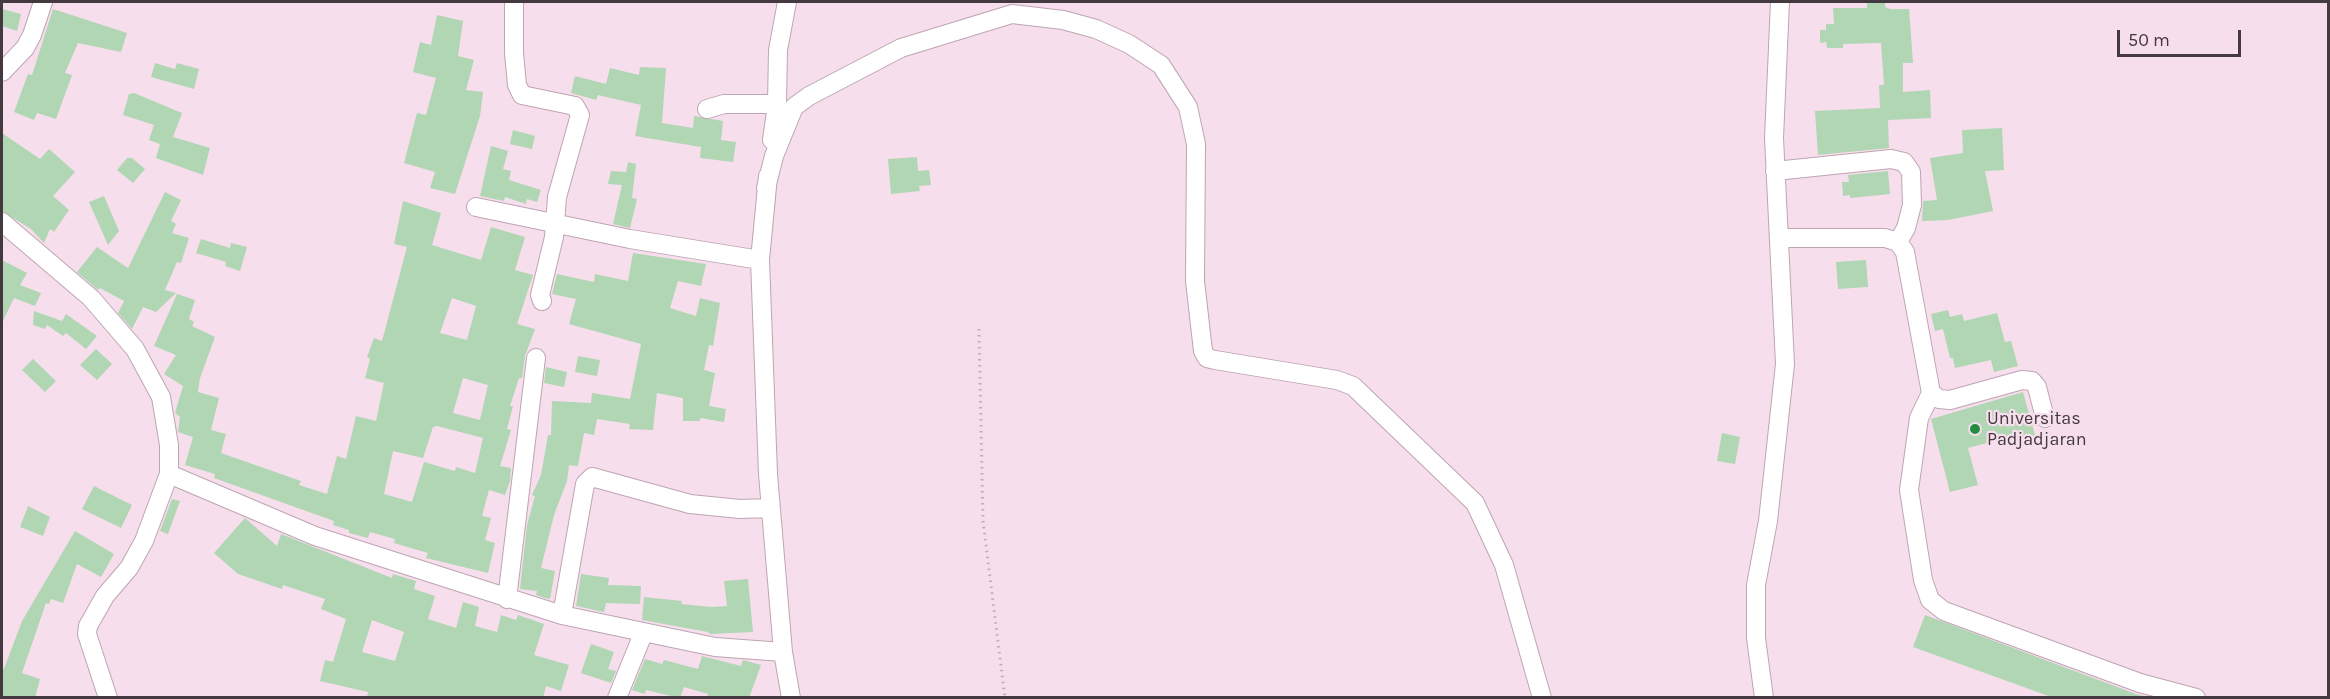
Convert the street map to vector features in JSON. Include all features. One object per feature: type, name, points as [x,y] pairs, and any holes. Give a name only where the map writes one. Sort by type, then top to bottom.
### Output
[{"type":"street","points":[[2,72],[28,41],[39,2]]},
{"type":"street","points":[[514,2],[514,53],[517,85],[522,94],[575,106],[580,115],[557,197],[554,237],[540,295],[542,301]]},
{"type":"street","points":[[787,2],[778,50],[777,104],[766,188],[760,260],[770,508],[783,652],[791,698]]},
{"type":"street","points":[[1764,698],[1756,638],[1756,585],[1768,521],[1785,363],[1781,238],[1775,171],[1775,104],[1780,2]]},
{"type":"street","points":[[766,188],[774,156],[794,106],[901,48],[1012,14],[1063,20],[1096,29],[1129,44],[1161,65],[1188,107],[1196,144],[1194,281],[1203,351],[1207,358],[1337,380],[1353,386],[1475,503],[1504,565],[1542,698]]},
{"type":"street","points":[[706,109],[724,104],[777,104]]},
{"type":"street","points":[[1775,171],[1891,159],[1904,162],[1911,172],[1912,205],[1906,228],[1898,242]]},
{"type":"street","points":[[476,207],[630,238],[760,260]]},
{"type":"street","points":[[2,222],[91,298],[145,364],[161,397],[169,445],[169,474],[144,541],[129,568],[105,596],[88,626],[87,634],[108,698]]},
{"type":"street","points":[[1781,238],[1885,238],[1898,242],[1905,252],[1931,393],[1919,418],[1909,490],[1923,580],[1930,600],[1944,611],[2129,679],[2196,698]]},
{"type":"street","points":[[507,599],[536,358]]},
{"type":"street","points":[[1931,393],[1939,399],[1950,400],[2022,380],[2032,381],[2037,387],[2045,418]]},
{"type":"street","points":[[169,474],[315,536],[562,615],[644,634],[715,647],[783,652]]},
{"type":"street","points":[[562,615],[585,484],[592,477],[690,504],[740,509],[770,508]]},
{"type":"street","points":[[617,698],[644,634]]},
{"type":"path","points":[[979,329],[983,521],[1005,698]]},
{"type":"building","points":[[1867,2],[1885,2],[1885,7],[1890,9],[1909,9],[1913,63],[1903,63],[1903,92],[1930,90],[1931,118],[1888,120],[1889,148],[1818,155],[1815,111],[1880,108],[1879,85],[1884,85],[1881,43],[1843,44],[1843,48],[1827,48],[1826,42],[1820,43],[1820,30],[1826,30],[1826,24],[1834,24],[1833,8],[1867,8]]},
{"type":"building","points":[[2,9],[21,14],[17,31],[2,26]]},
{"type":"building","points":[[53,9],[127,33],[121,52],[78,43],[65,73],[72,75],[56,119],[37,113],[34,120],[14,112],[28,74],[32,75]]},
{"type":"building","points":[[437,15],[463,21],[458,56],[474,60],[466,90],[483,92],[480,116],[455,194],[430,188],[435,172],[404,163],[417,113],[426,115],[436,78],[413,72],[420,42],[431,45]]},
{"type":"building","points":[[155,63],[175,69],[177,63],[199,69],[194,89],[151,77]]},
{"type":"building","points":[[640,67],[666,68],[662,123],[693,128],[694,116],[723,121],[721,140],[736,142],[733,162],[700,158],[701,147],[635,136],[641,105],[598,95],[596,100],[571,93],[575,76],[606,84],[610,68],[639,75]]},
{"type":"building","points":[[134,93],[182,113],[173,137],[210,148],[203,175],[156,158],[160,144],[149,140],[154,125],[123,115],[129,94]]},
{"type":"building","points":[[2002,128],[2004,170],[1985,171],[1993,211],[1948,220],[1922,221],[1923,201],[1937,200],[1930,158],[1963,153],[1962,130]]},
{"type":"building","points":[[513,130],[535,136],[532,149],[510,144]]},
{"type":"building","points":[[2,133],[40,159],[49,149],[75,172],[53,196],[69,210],[54,232],[50,229],[44,243],[31,229],[2,211]]},
{"type":"building","points":[[491,146],[508,151],[503,169],[511,171],[509,180],[541,190],[537,202],[527,199],[526,204],[505,197],[504,201],[480,196]]},
{"type":"building","points":[[917,157],[918,171],[929,170],[931,185],[919,186],[920,191],[891,194],[888,159]]},
{"type":"building","points":[[127,158],[132,158],[145,169],[133,183],[117,170]]},
{"type":"building","points":[[628,162],[636,164],[632,198],[637,199],[630,228],[613,224],[622,185],[608,184],[611,171],[626,172]]},
{"type":"building","points":[[1888,171],[1890,194],[1850,198],[1850,195],[1843,196],[1842,182],[1849,182],[1848,175]]},
{"type":"building","points":[[165,192],[181,200],[171,221],[176,224],[172,233],[189,238],[181,263],[177,262],[165,290],[176,293],[156,312],[143,307],[132,329],[118,313],[124,301],[100,288],[98,290],[77,272],[97,247],[128,268]]},
{"type":"building","points":[[104,196],[119,231],[108,245],[89,202]]},
{"type":"building","points":[[403,201],[441,213],[432,245],[481,260],[491,227],[525,237],[515,270],[533,275],[517,324],[535,329],[525,356],[522,378],[519,378],[510,406],[513,406],[507,429],[511,430],[500,466],[511,468],[510,481],[505,495],[489,490],[482,516],[491,518],[485,540],[495,543],[488,573],[426,558],[428,553],[394,543],[395,539],[370,532],[368,538],[349,533],[349,530],[333,525],[334,521],[214,478],[215,474],[185,465],[193,437],[178,432],[180,417],[175,413],[183,386],[164,374],[176,355],[154,346],[177,294],[195,300],[189,319],[194,322],[192,326],[215,337],[200,378],[198,392],[219,398],[211,430],[226,434],[221,453],[301,481],[299,485],[327,494],[337,456],[346,459],[356,416],[376,421],[384,383],[365,378],[370,359],[367,357],[374,338],[382,341],[407,247],[394,244]],"holes":[[[452,298],[476,306],[467,340],[440,333]],[[463,378],[488,385],[480,420],[453,413]],[[437,426],[483,438],[475,473],[456,467],[455,471],[424,462],[412,502],[384,494],[393,451],[423,458],[433,427]]]},
{"type":"building","points":[[201,239],[230,248],[231,243],[247,247],[240,271],[225,266],[226,262],[196,253]]},
{"type":"building","points":[[633,253],[706,264],[701,286],[678,281],[670,308],[696,316],[700,298],[720,303],[713,346],[709,345],[704,370],[715,373],[709,406],[726,409],[724,422],[700,418],[700,421],[683,421],[683,398],[657,393],[653,430],[629,429],[630,424],[597,419],[594,435],[584,433],[578,466],[569,465],[567,481],[554,515],[541,568],[555,571],[550,599],[545,598],[536,595],[537,591],[520,589],[527,525],[535,496],[532,495],[541,475],[548,435],[551,435],[552,401],[591,403],[592,393],[630,399],[641,344],[569,324],[576,299],[552,294],[557,274],[594,282],[595,274],[628,281]]},
{"type":"building","points":[[2,260],[27,273],[20,285],[41,293],[35,306],[14,298],[2,323]]},
{"type":"building","points":[[1866,260],[1868,287],[1838,289],[1836,262]]},
{"type":"building","points":[[1948,310],[1950,317],[1962,314],[1964,321],[1997,313],[2005,342],[2011,341],[2018,366],[1994,372],[1991,360],[1955,368],[1953,358],[1950,358],[1943,329],[1935,331],[1931,314]]},
{"type":"building","points":[[34,311],[62,321],[66,314],[97,336],[86,349],[66,333],[63,336],[47,325],[45,329],[33,325]]},
{"type":"building","points":[[96,349],[112,364],[97,380],[80,365]]},
{"type":"building","points":[[578,356],[600,360],[597,376],[575,372]]},
{"type":"building","points":[[33,359],[56,381],[45,392],[22,370]]},
{"type":"building","points":[[546,367],[567,372],[564,387],[544,383]]},
{"type":"building","points":[[2023,392],[2037,442],[2021,447],[2017,435],[1968,448],[1978,485],[1950,492],[1931,419]]},
{"type":"building","points":[[1722,433],[1740,437],[1735,464],[1717,461]]},
{"type":"building","points":[[94,486],[132,505],[121,528],[82,509]]},
{"type":"building","points":[[172,499],[180,501],[168,534],[160,531]]},
{"type":"building","points":[[28,506],[50,517],[43,536],[20,527]]},
{"type":"building","points":[[245,518],[277,546],[281,534],[392,578],[393,574],[416,581],[414,589],[435,596],[428,619],[456,628],[463,602],[479,607],[475,626],[497,632],[501,615],[516,620],[518,615],[544,624],[534,655],[569,665],[561,691],[546,686],[543,698],[367,698],[368,692],[320,681],[325,660],[333,662],[346,619],[321,609],[325,599],[283,585],[282,589],[238,574],[214,553]],"holes":[[[372,620],[404,632],[395,661],[362,652]]]},
{"type":"building","points":[[75,531],[114,554],[101,577],[77,564],[63,603],[51,599],[49,604],[46,603],[22,673],[40,679],[35,698],[2,698],[2,668],[4,669],[22,621]]},
{"type":"building","points":[[581,574],[609,578],[608,585],[641,586],[640,604],[606,603],[604,612],[576,606]]},
{"type":"building","points":[[748,579],[753,632],[710,634],[642,620],[644,597],[682,601],[681,604],[727,606],[724,581]]},
{"type":"building","points":[[1925,615],[2151,698],[2054,698],[1913,647]]},
{"type":"building","points":[[591,644],[614,652],[608,669],[616,671],[611,683],[581,673]]},
{"type":"building","points":[[702,656],[741,666],[743,660],[761,665],[749,698],[707,698],[708,694],[684,687],[680,698],[646,690],[645,694],[632,690],[645,659],[662,664],[664,660],[698,669]]},
{"type":"place","name":"Universitas Padjadjaran","points":[[1975,429]]}]
